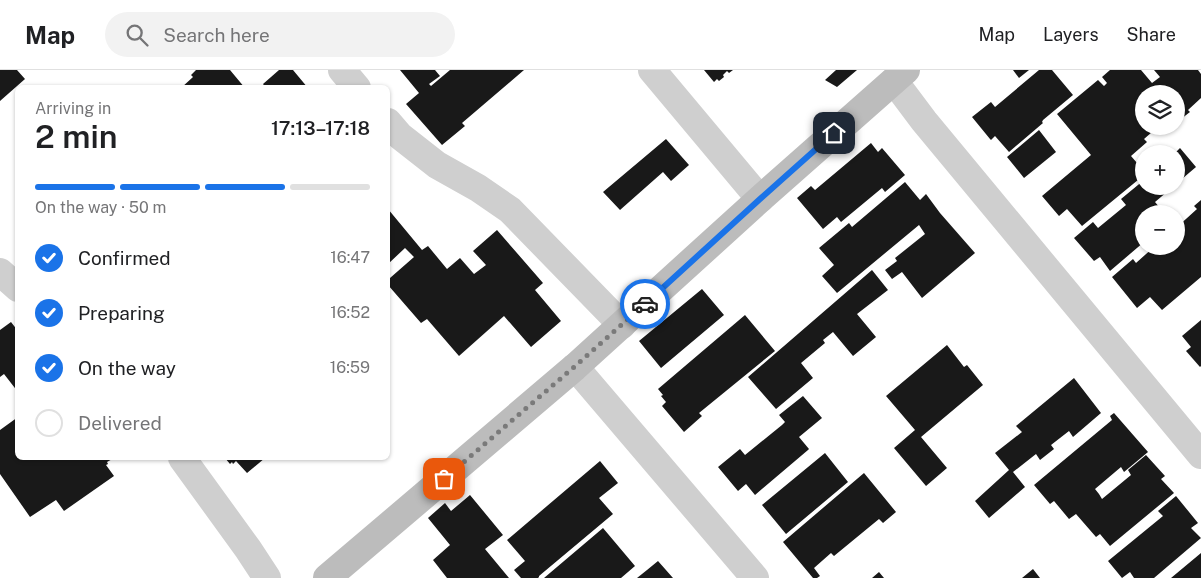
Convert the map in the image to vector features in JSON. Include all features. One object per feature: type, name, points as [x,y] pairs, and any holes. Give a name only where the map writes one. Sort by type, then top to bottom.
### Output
[{"type":"street","points":[[342,70],[355,85]]},
{"type":"street","points":[[652,70],[760,199]]},
{"type":"street","points":[[327,578],[622,325],[900,75],[931,128],[1201,455]]},
{"type":"street","points":[[390,124],[400,136],[437,165],[478,188],[510,210],[622,325]]},
{"type":"street","points":[[0,272],[15,285]]},
{"type":"street","points":[[574,367],[755,578]]},
{"type":"street","points":[[183,460],[267,578]]},
{"type":"building","points":[[0,70],[17,70],[25,79],[18,85],[15,85],[15,88],[0,101]]},
{"type":"building","points":[[196,70],[230,70],[242,85],[184,85],[193,77],[191,75]]},
{"type":"building","points":[[279,70],[293,70],[306,85],[264,85]]},
{"type":"building","points":[[400,70],[435,70],[440,76],[429,84],[431,86],[450,70],[524,70],[462,123],[465,126],[442,145],[406,104],[419,93]]},
{"type":"building","points":[[704,70],[733,70],[729,73],[727,71],[723,75],[724,77],[714,82]]},
{"type":"building","points":[[836,70],[857,70],[837,87],[825,80]]},
{"type":"building","points":[[1013,70],[1029,70],[1019,78]]},
{"type":"building","points":[[1039,70],[1052,70],[1073,95],[1009,152],[995,136],[991,140],[972,117],[991,102],[995,107]]},
{"type":"building","points":[[1110,70],[1141,70],[1152,83],[1160,77],[1154,70],[1198,70],[1201,74],[1201,98],[1188,110],[1190,112],[1185,116],[1185,85],[1135,85],[1135,135],[1149,135],[1144,139],[1147,142],[1144,145],[1135,145],[1135,152],[1131,156],[1135,161],[1135,182],[1082,226],[1067,209],[1059,216],[1042,196],[1091,155],[1057,114],[1098,80],[1104,86],[1107,83],[1102,77]]},
{"type":"building","points":[[1039,130],[1056,152],[1024,178],[1007,157]]},
{"type":"building","points":[[666,139],[689,165],[671,181],[663,172],[620,210],[603,192]]},
{"type":"building","points":[[871,143],[878,152],[882,148],[905,175],[885,192],[882,188],[841,222],[837,217],[823,229],[797,198],[811,186],[815,190]]},
{"type":"building","points":[[1185,154],[1196,167],[1185,176]]},
{"type":"building","points":[[905,182],[920,200],[926,194],[975,253],[922,298],[902,272],[892,279],[885,270],[897,261],[895,258],[925,234],[919,225],[837,293],[822,276],[834,265],[819,248],[849,223],[852,227]]},
{"type":"building","points":[[1135,187],[1135,195],[1163,195],[1155,202],[1158,205],[1135,205],[1135,250],[1110,271],[1100,257],[1094,261],[1074,238],[1093,222],[1098,228],[1126,205],[1121,199]]},
{"type":"building","points":[[1201,200],[1201,277],[1162,310],[1150,297],[1137,308],[1112,277],[1133,259],[1136,263],[1145,255],[1185,255],[1185,220],[1197,209],[1194,206]]},
{"type":"building","points":[[390,211],[422,250],[428,246],[447,269],[460,258],[474,274],[486,265],[473,251],[497,230],[543,283],[535,290],[561,321],[531,347],[504,316],[459,356],[427,319],[421,323],[390,287],[390,278],[414,257],[405,248],[390,262]]},
{"type":"building","points":[[872,270],[888,290],[857,314],[876,337],[853,356],[833,332],[823,340],[825,343],[801,363],[813,378],[776,409],[748,377]]},
{"type":"building","points":[[702,289],[724,315],[661,368],[639,341]]},
{"type":"building","points":[[745,315],[775,351],[699,413],[702,416],[684,432],[662,406],[666,402],[658,389]]},
{"type":"building","points":[[1201,320],[1200,367],[1186,351],[1191,347],[1182,336]]},
{"type":"building","points":[[11,322],[15,327],[15,388],[4,374],[0,377],[0,330]]},
{"type":"building","points":[[947,345],[964,367],[967,365],[983,385],[921,437],[947,468],[926,486],[894,448],[915,430],[886,396]]},
{"type":"building","points":[[1074,378],[1101,413],[1073,437],[1069,431],[1051,445],[1054,449],[1040,460],[1036,454],[1013,472],[1025,487],[989,518],[975,501],[1009,470],[995,453],[1022,432],[1016,426]]},
{"type":"building","points":[[803,396],[822,418],[799,437],[809,449],[755,495],[746,484],[738,491],[718,467],[740,449],[745,455],[782,425],[785,422],[779,415]]},
{"type":"building","points":[[1114,413],[1148,452],[1124,472],[1121,467],[1095,489],[1102,499],[1131,475],[1128,470],[1146,455],[1165,476],[1161,479],[1174,493],[1110,546],[1100,534],[1096,537],[1076,514],[1069,519],[1054,501],[1050,504],[1034,485],[1112,420],[1110,416]]},
{"type":"building","points":[[15,419],[15,460],[110,460],[106,465],[114,476],[64,511],[56,500],[30,517],[0,474],[0,430]]},
{"type":"building","points":[[825,453],[848,482],[786,534],[762,505]]},
{"type":"building","points":[[227,460],[263,460],[247,473],[236,461],[230,464]]},
{"type":"building","points":[[600,461],[618,483],[599,498],[613,514],[538,578],[521,578],[514,570],[525,561],[507,540]]},
{"type":"building","points":[[864,473],[896,512],[883,523],[879,519],[834,556],[831,553],[814,568],[820,576],[813,578],[783,542]]},
{"type":"building","points":[[470,495],[503,535],[485,549],[509,578],[447,578],[433,560],[450,545],[428,518],[445,503],[451,511]]},
{"type":"building","points":[[1176,496],[1198,523],[1191,528],[1201,538],[1154,578],[1134,578],[1130,572],[1122,578],[1108,561],[1163,516],[1158,511]]},
{"type":"building","points":[[603,528],[635,566],[621,578],[544,578]]},
{"type":"building","points":[[1201,553],[1201,578],[1171,578]]},
{"type":"building","points":[[658,561],[673,578],[637,578],[647,570]]},
{"type":"building","points":[[1033,569],[1040,578],[1022,578]]},
{"type":"building","points":[[879,572],[884,578],[872,578]]},
{"type":"way so far","points":[[444,479],[645,304]]},
{"type":"route","points":[[645,304],[834,133]]}]
